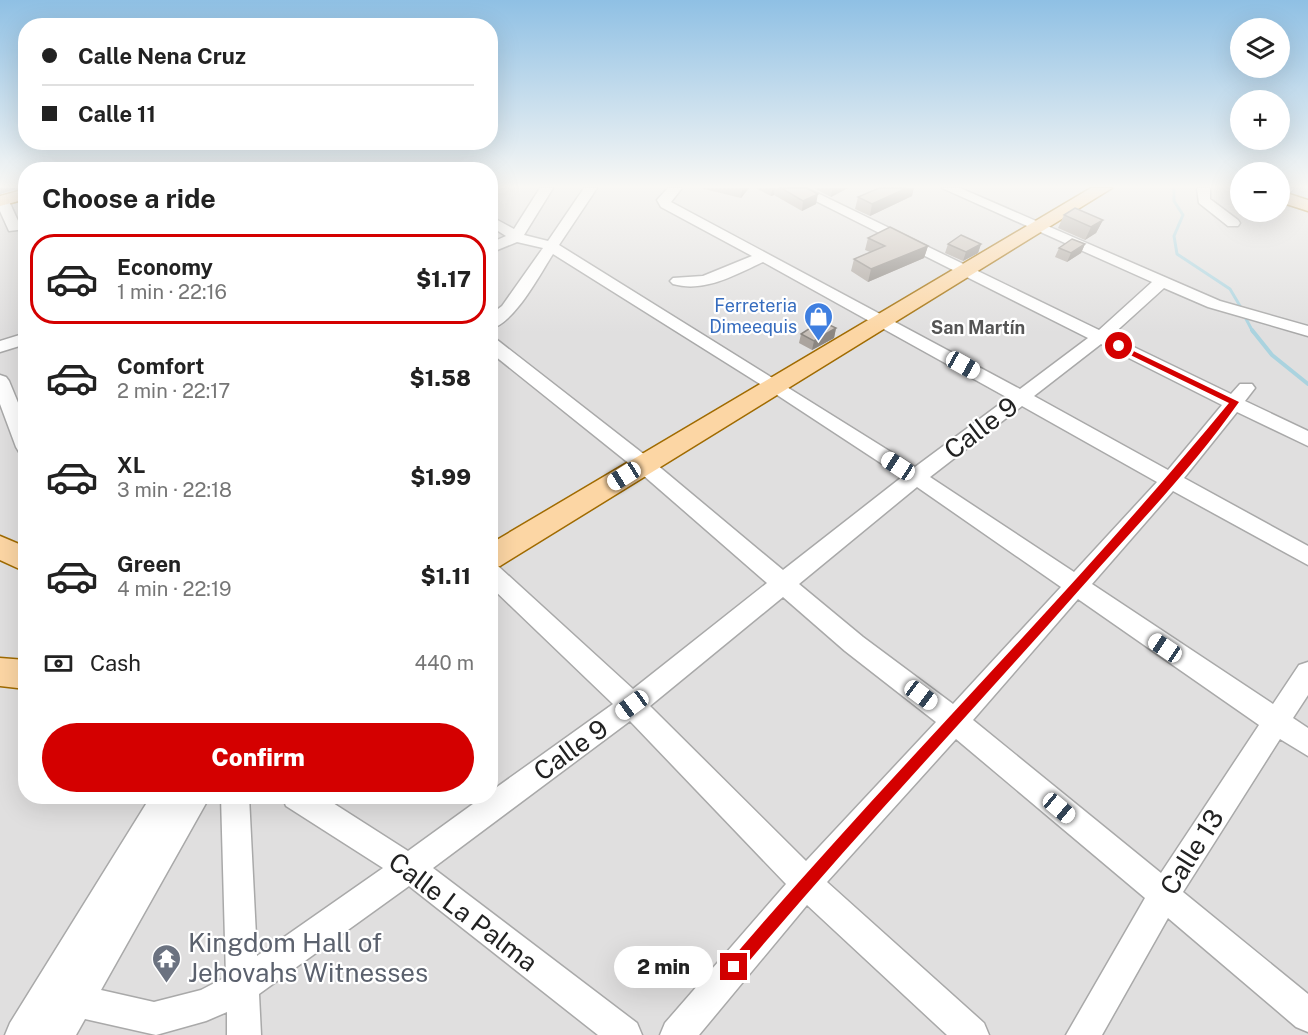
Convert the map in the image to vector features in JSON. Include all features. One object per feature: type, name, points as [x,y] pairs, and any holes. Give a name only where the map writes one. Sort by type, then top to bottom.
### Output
[{"type":"main road","points":[[498,553],[1025,236]]},
{"type":"main road","points":[[0,548],[18,557]]},
{"type":"main road","points":[[0,672],[18,674]]},
{"type":"street","points":[[498,317],[508,309],[558,236]]},
{"type":"street","points":[[733,236],[763,256],[1172,479],[1308,556]]},
{"type":"street","points":[[894,236],[1100,337],[1240,395],[1308,439]]},
{"type":"street","points":[[1058,236],[1214,304],[1308,331]]},
{"type":"street","points":[[498,245],[516,237],[551,246],[774,385],[916,477],[1308,743]]},
{"type":"street","points":[[678,281],[687,284],[728,274],[763,256]]},
{"type":"street","name":"Calle 9","points":[[498,803],[632,705],[916,477],[1100,337],[1161,282]]},
{"type":"street","points":[[0,347],[18,341]]},
{"type":"street","points":[[498,349],[643,464],[854,644],[955,721],[1308,1015]]},
{"type":"street","points":[[0,381],[18,427]]},
{"type":"street","points":[[677,1035],[806,883],[1172,479],[1240,395]]},
{"type":"street","points":[[498,579],[632,705],[806,883],[972,1035]]},
{"type":"street","name":"Calle 13","points":[[1083,1035],[1164,895],[1308,673]]},
{"type":"street","points":[[22,1035],[162,804]]},
{"type":"street","points":[[57,1035],[191,804]]},
{"type":"street","points":[[235,804],[244,1035]]},
{"type":"street","name":"Calle La Palma","points":[[309,804],[409,868],[625,1035]]},
{"type":"street","name":"Calle 9","points":[[47,994],[154,1019],[206,1005],[242,986],[497,804]]},
{"type":"shaded area","points":[[0,236],[18,236],[18,804],[498,804],[498,236],[1308,236],[1308,1035],[0,1035]]},
{"type":"building","points":[[909,236],[928,246],[871,269],[854,259],[885,246],[868,238]]},
{"type":"building","points":[[959,236],[964,236],[981,244],[966,252],[948,244]]},
{"type":"building","points":[[1072,239],[1085,244],[1071,253],[1059,248]]},
{"type":"building","points":[[821,321],[836,328],[814,341],[801,334]]},
{"type":"waterway","points":[[1174,236],[1177,254],[1230,289],[1240,306]]},
{"type":"waterway","points":[[1245,317],[1253,332]]},
{"type":"waterway","points":[[1252,330],[1272,355],[1308,384]]},
{"type":"place","name":"Ferreteria Dimeequis","points":[[818,342]]},
{"type":"place","name":"Kingdom Hall of Jehovahs Witnesses","points":[[167,984]]},
{"type":"district","name":"San Martín","points":[[978,328]]},
{"type":"route","points":[[734,967],[806,883],[1172,479],[1234,402],[1119,346]]}]
